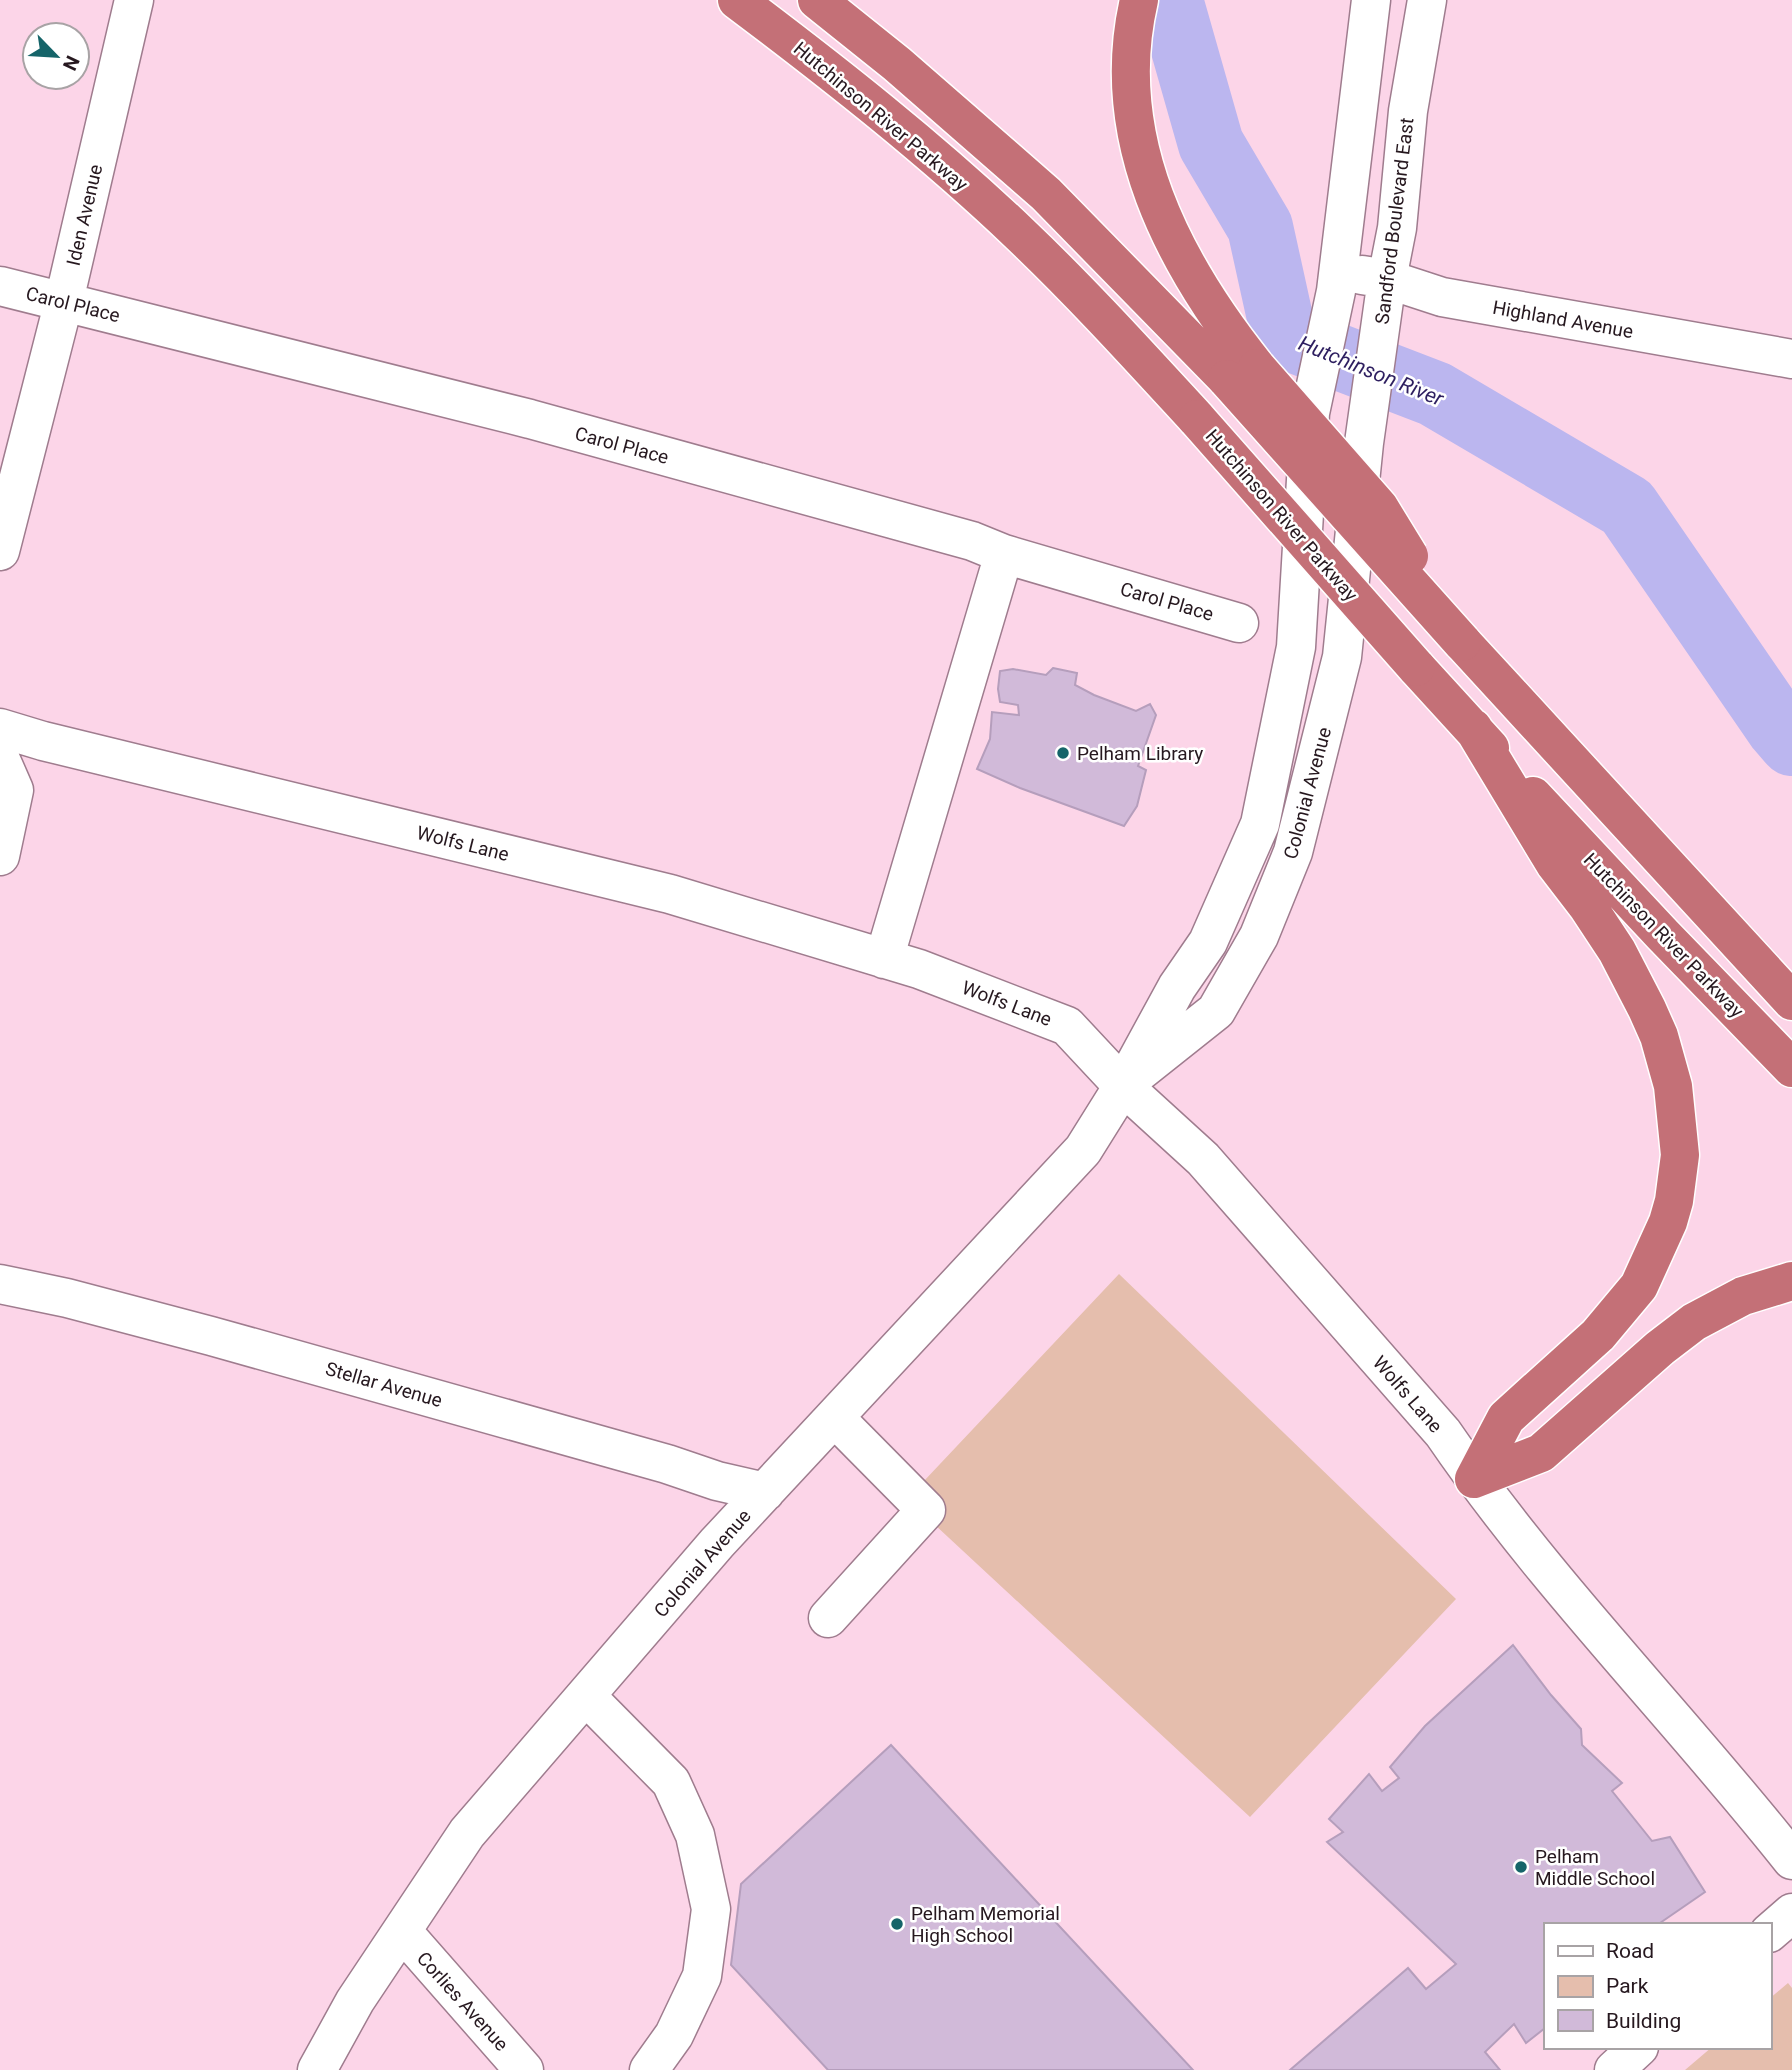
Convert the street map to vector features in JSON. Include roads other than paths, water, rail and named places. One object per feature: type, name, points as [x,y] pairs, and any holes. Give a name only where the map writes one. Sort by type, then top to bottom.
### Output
[{"type":"highway","name":"Hutchinson River Parkway","points":[[737,0],[807,52],[893,123],[1018,232],[1084,297],[1600,868],[1792,1068]]},
{"type":"highway","points":[[817,0],[907,72],[1036,185],[1138,286],[1242,373],[1462,642],[1792,1002]]},
{"type":"highway","points":[[1139,0],[1130,56],[1134,117],[1139,144],[1156,203],[1242,373]]},
{"type":"highway","points":[[1473,728],[1555,864],[1617,951],[1647,1009],[1659,1036],[1673,1086],[1680,1155],[1674,1201],[1668,1222],[1639,1286],[1598,1335],[1506,1418],[1474,1479]]},
{"type":"highway","points":[[1474,1479],[1541,1453],[1660,1348],[1694,1322],[1743,1296],[1792,1281]]},
{"type":"street","name":"Iden Avenue","points":[[0,551],[64,301],[134,0]]},
{"type":"street","points":[[1337,281],[1371,0]]},
{"type":"street","name":"Sandford Boulevard East","points":[[1364,443],[1385,292],[1397,228],[1408,111],[1427,0]]},
{"type":"street","name":"Highland Avenue","points":[[1337,281],[1385,292],[1442,297],[1792,359]]},
{"type":"street","name":"Colonial Avenue","points":[[317,2070],[355,2001],[467,1833],[718,1543],[1083,1150],[1123,1086],[1177,987],[1208,942],[1260,824],[1296,647],[1310,413],[1337,281]]},
{"type":"street","name":"Carol Place","points":[[0,286],[530,419],[972,541],[1004,554],[1239,622]]},
{"type":"street","name":"Colonial Avenue","points":[[1123,1086],[1216,1011],[1259,936],[1293,852],[1342,657],[1364,443]]},
{"type":"street","points":[[884,959],[1004,554]]},
{"type":"street","name":"Wolfs Lane","points":[[0,728],[43,741],[670,894],[919,969],[1067,1026],[1123,1086],[1203,1160],[1443,1433],[1474,1479],[1532,1552],[1792,1860]]},
{"type":"street","points":[[0,758],[14,790],[0,856]]},
{"type":"street","name":"Stellar Avenue","points":[[0,1284],[67,1298],[211,1336],[717,1481],[765,1492]]},
{"type":"street","points":[[828,1618],[926,1510],[835,1418]]},
{"type":"street","points":[[586,1696],[671,1782],[695,1835],[711,1909],[702,1976],[674,2035],[649,2070]]},
{"type":"street","points":[[1771,1931],[1792,1913]]},
{"type":"street","name":"Corlies Avenue","points":[[402,1931],[524,2070]]},
{"type":"street","points":[[1614,2070],[1637,2049]]},
{"type":"waterway","name":"Hutchinson River","points":[[1170,0],[1211,144],[1260,227],[1284,336],[1435,394],[1627,507],[1792,743]]},
{"type":"place","name":"Pelham Library","points":[[1063,753]]},
{"type":"place","name":"Pelham Middle School","points":[[1521,1867]]},
{"type":"place","name":"Pelham Memorial High School","points":[[897,1924]]}]
